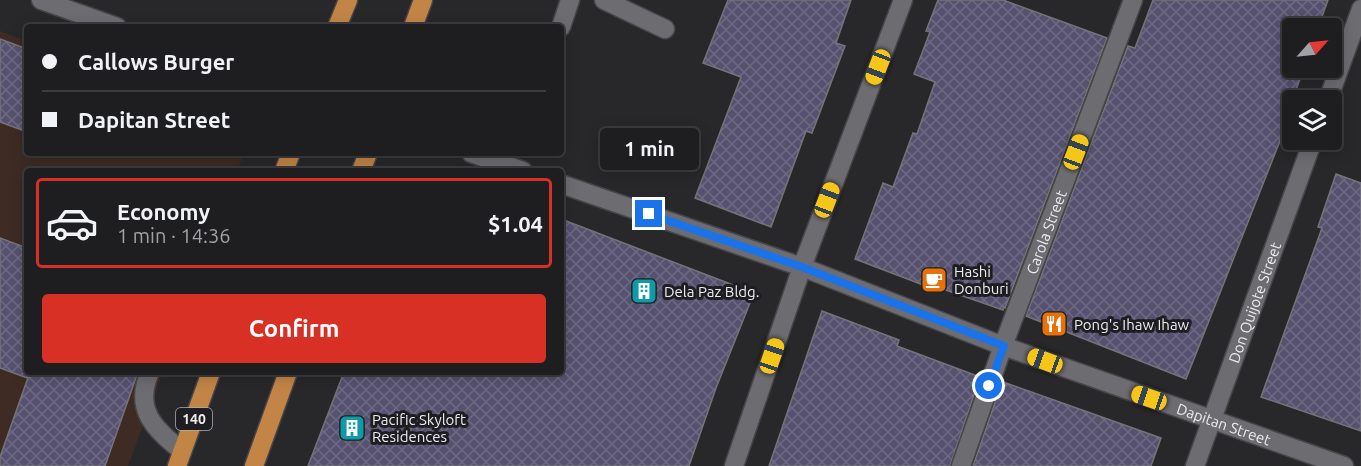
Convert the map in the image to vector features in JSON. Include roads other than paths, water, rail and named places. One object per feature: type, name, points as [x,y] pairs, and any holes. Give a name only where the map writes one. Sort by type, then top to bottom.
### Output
[{"type":"main road","points":[[338,24],[348,0]]},
{"type":"main road","points":[[414,24],[423,0]]},
{"type":"main road","name":"140","points":[[179,458],[210,375]]},
{"type":"main road","points":[[254,466],[287,375]]},
{"type":"street","points":[[42,0],[109,24]]},
{"type":"street","points":[[562,24],[570,0]]},
{"type":"street","points":[[604,0],[665,29]]},
{"type":"street","points":[[734,466],[802,267],[903,0]]},
{"type":"street","name":"Carola Street","points":[[961,466],[1133,0]]},
{"type":"street","points":[[1332,90],[1361,9]]},
{"type":"street","name":"Don Quijote Street","points":[[1195,466],[1309,150]]},
{"type":"street","points":[[480,156],[514,168]]},
{"type":"street","name":"Dapitan Street","points":[[564,185],[802,267],[1004,346],[1344,466]]},
{"type":"street","points":[[149,375],[144,385],[147,415],[179,458]]},
{"type":"place","name":"Hashi Donburi","points":[[934,280]]},
{"type":"place","name":"Dela Paz Bldg.","points":[[644,291]]},
{"type":"place","name":"Pong's Ihaw Ihaw","points":[[1054,324]]},
{"type":"place","name":"Pacific Skyloft Residences","points":[[352,428]]}]
